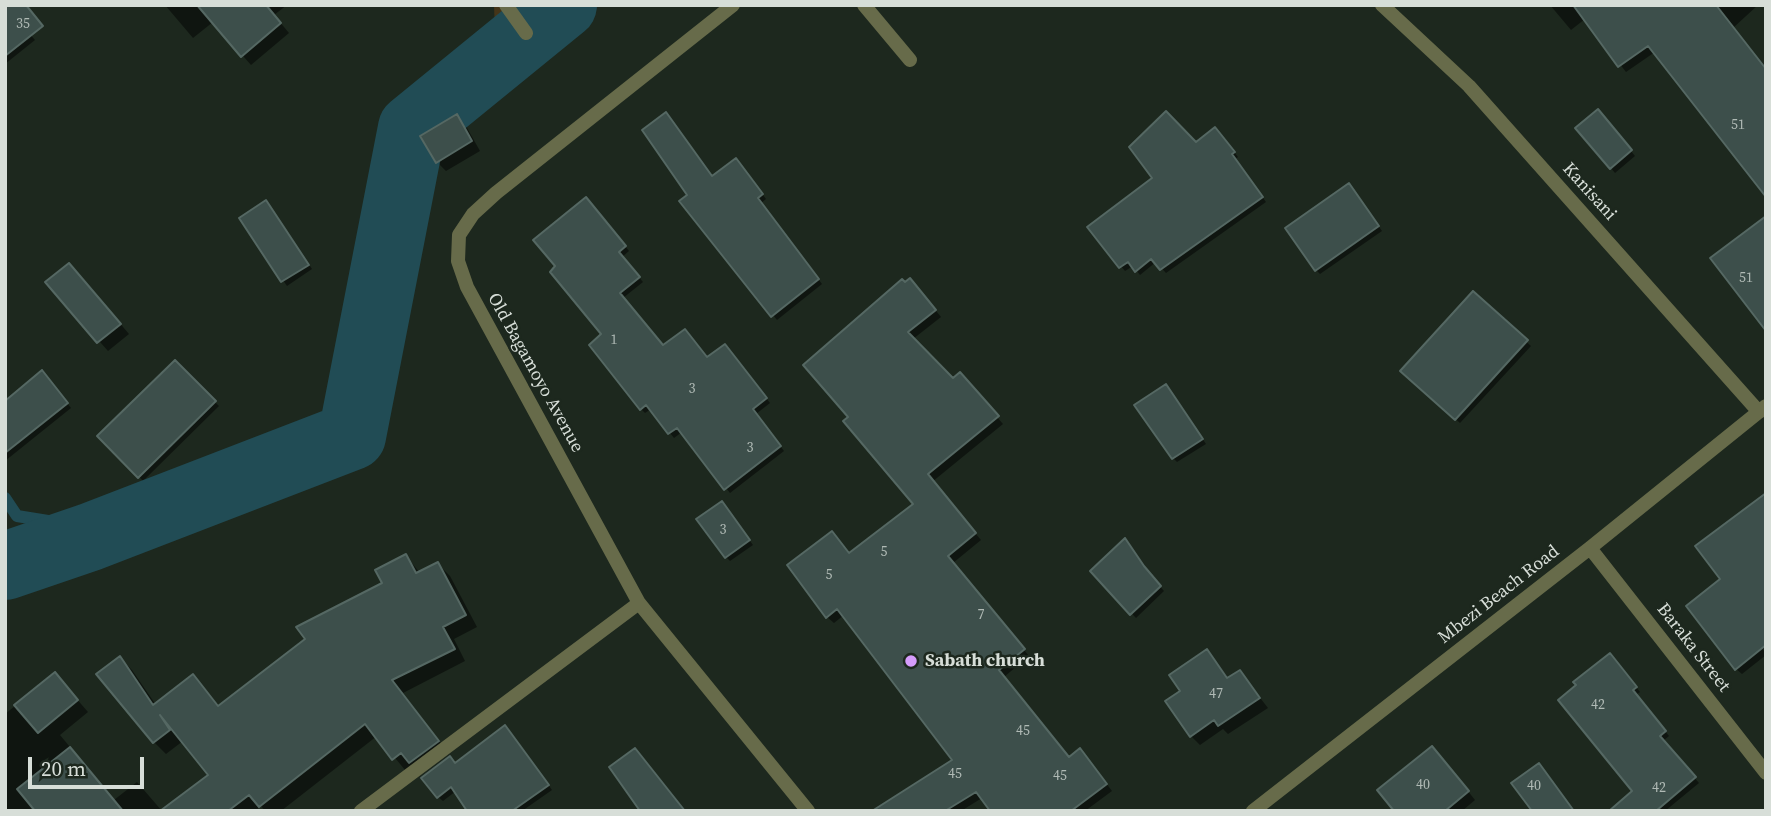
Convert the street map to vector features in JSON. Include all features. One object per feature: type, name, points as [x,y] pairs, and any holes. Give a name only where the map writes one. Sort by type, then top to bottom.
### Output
[{"type":"street","points":[[506,5],[526,33]]},
{"type":"street","name":"Old Bagamoyo Avenue","points":[[733,5],[473,214],[459,235],[458,261],[467,287],[639,603],[808,811]]},
{"type":"street","points":[[864,5],[910,60]]},
{"type":"street","name":"Kanisani","points":[[1382,5],[1469,86],[1762,409]]},
{"type":"street","name":"Mbezi Beach Road","points":[[1253,811],[1590,548],[1762,409]]},
{"type":"street","name":"Baraka Street","points":[[1590,548],[1766,773]]},
{"type":"street","points":[[361,811],[639,603]]},
{"type":"shaded area","points":[[494,5],[598,5],[497,91]]},
{"type":"building","points":[[5,5],[26,5],[43,26],[5,56]]},
{"type":"building","points":[[197,5],[266,5],[281,23],[241,57]]},
{"type":"building","points":[[1573,5],[1716,5],[1766,69],[1766,197],[1648,46],[1618,67]]},
{"type":"building","points":[[1598,109],[1632,150],[1610,169],[1575,128]]},
{"type":"building","points":[[1166,111],[1196,142],[1215,127],[1235,152],[1232,154],[1263,197],[1160,270],[1151,259],[1135,272],[1128,262],[1119,268],[1087,227],[1152,178],[1129,147]]},
{"type":"building","points":[[666,112],[712,176],[736,158],[763,194],[758,198],[819,279],[771,317],[679,201],[687,195],[642,130]]},
{"type":"building","points":[[457,114],[472,141],[436,163],[420,136]]},
{"type":"building","points":[[1349,183],[1379,226],[1315,271],[1285,228]]},
{"type":"building","points":[[586,197],[626,246],[619,252],[640,277],[620,293],[663,345],[685,329],[707,357],[725,344],[767,398],[753,409],[781,446],[724,490],[677,428],[668,434],[646,405],[640,410],[589,345],[601,334],[550,272],[555,266],[533,240]]},
{"type":"building","points":[[266,200],[309,265],[281,282],[239,218]]},
{"type":"building","points":[[1766,216],[1766,331],[1710,258]]},
{"type":"building","points":[[69,263],[121,324],[97,343],[45,282]]},
{"type":"building","points":[[910,278],[936,310],[908,332],[953,378],[960,372],[999,416],[928,474],[976,533],[948,556],[1025,649],[999,670],[1069,757],[1080,748],[1107,784],[1071,811],[990,811],[976,792],[945,811],[872,811],[952,760],[837,609],[826,618],[787,565],[832,531],[849,553],[913,504],[843,421],[848,417],[803,365],[902,279],[905,282]]},
{"type":"building","points":[[1473,291],[1528,340],[1455,420],[1400,371]]},
{"type":"building","points":[[175,360],[216,401],[138,478],[97,436]]},
{"type":"building","points":[[42,370],[68,403],[5,453],[5,401]]},
{"type":"building","points":[[1166,384],[1203,439],[1172,459],[1134,405]]},
{"type":"building","points":[[1766,493],[1766,645],[1735,670],[1686,606],[1720,579],[1695,546]]},
{"type":"building","points":[[722,501],[750,540],[725,558],[696,519]]},
{"type":"building","points":[[1125,538],[1161,586],[1130,615],[1090,571]]},
{"type":"building","points":[[406,554],[416,573],[438,562],[466,615],[443,627],[455,649],[392,680],[439,741],[409,763],[401,753],[392,760],[365,724],[259,807],[249,795],[228,811],[160,811],[208,775],[160,715],[170,730],[153,743],[96,674],[120,656],[153,705],[193,674],[218,706],[305,639],[296,627],[382,583],[375,570]]},
{"type":"building","points":[[1207,649],[1227,678],[1240,670],[1260,698],[1218,726],[1214,720],[1190,737],[1165,701],[1180,691],[1169,675]]},
{"type":"building","points":[[1610,653],[1637,687],[1633,690],[1666,731],[1660,736],[1696,777],[1656,811],[1609,811],[1632,791],[1558,700],[1576,685],[1573,682]]},
{"type":"building","points":[[55,672],[78,700],[38,733],[14,705]]},
{"type":"building","points":[[505,725],[549,785],[512,811],[467,811],[451,787],[437,798],[421,778],[450,756],[455,763]]},
{"type":"building","points":[[1432,746],[1469,791],[1445,811],[1394,811],[1377,790]]},
{"type":"building","points":[[70,747],[123,811],[35,811],[17,789]]},
{"type":"building","points":[[635,748],[685,811],[640,811],[609,767]]},
{"type":"building","points":[[1539,763],[1574,811],[1532,811],[1511,783]]},
{"type":"waterway","points":[[5,566],[90,537],[352,436],[412,128],[563,5]]},
{"type":"waterway","points":[[5,498],[17,516],[48,521],[90,537]]},
{"type":"place","name":"Sabath church","points":[[911,661]]}]
